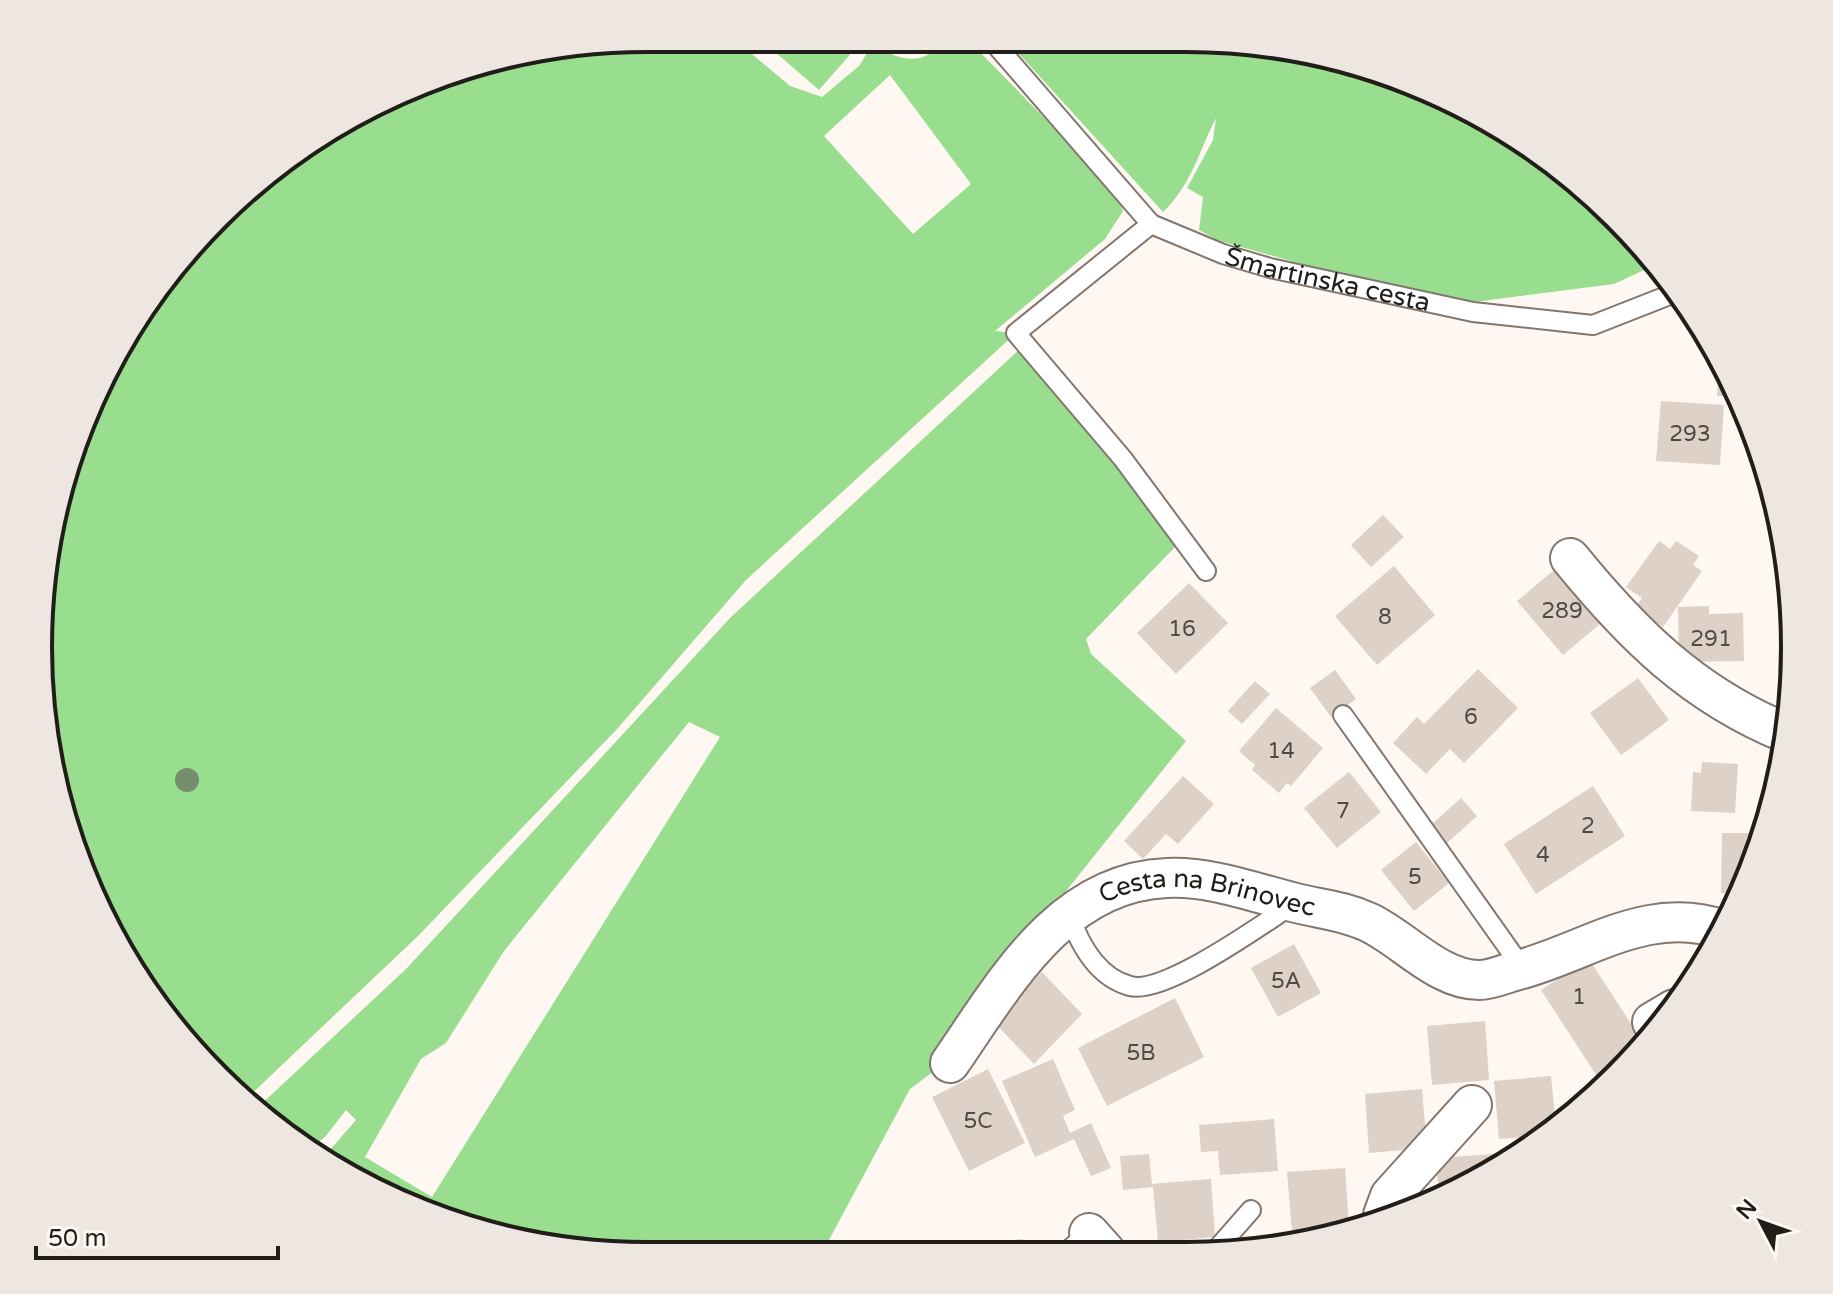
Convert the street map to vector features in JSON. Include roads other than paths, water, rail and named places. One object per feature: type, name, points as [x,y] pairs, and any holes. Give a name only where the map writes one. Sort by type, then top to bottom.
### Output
[{"type":"street","points":[[1570,558],[1623,623],[1677,672],[1751,717],[1775,728]]},
{"type":"street","name":"Cesta na Brinovec","points":[[950,1063],[1017,968],[1052,927],[1099,894],[1168,877],[1242,886],[1294,903],[1344,911],[1382,928],[1453,975],[1480,980],[1523,969],[1634,926],[1686,922],[1710,927]]},
{"type":"street","points":[[1386,1207],[1390,1196],[1472,1105]]},
{"type":"lane","points":[[1002,52],[1151,224],[1016,333],[1123,459],[1206,571]]},
{"type":"lane","name":"Šmartinska cesta","points":[[1151,224],[1223,254],[1270,268],[1473,312],[1593,325],[1666,296]]},
{"type":"lane","points":[[1343,715],[1523,969]]},
{"type":"lane","points":[[1069,914],[1092,961],[1131,986],[1152,986],[1205,960],[1294,903]]},
{"type":"lane","points":[[1224,1241],[1251,1210]]}]
